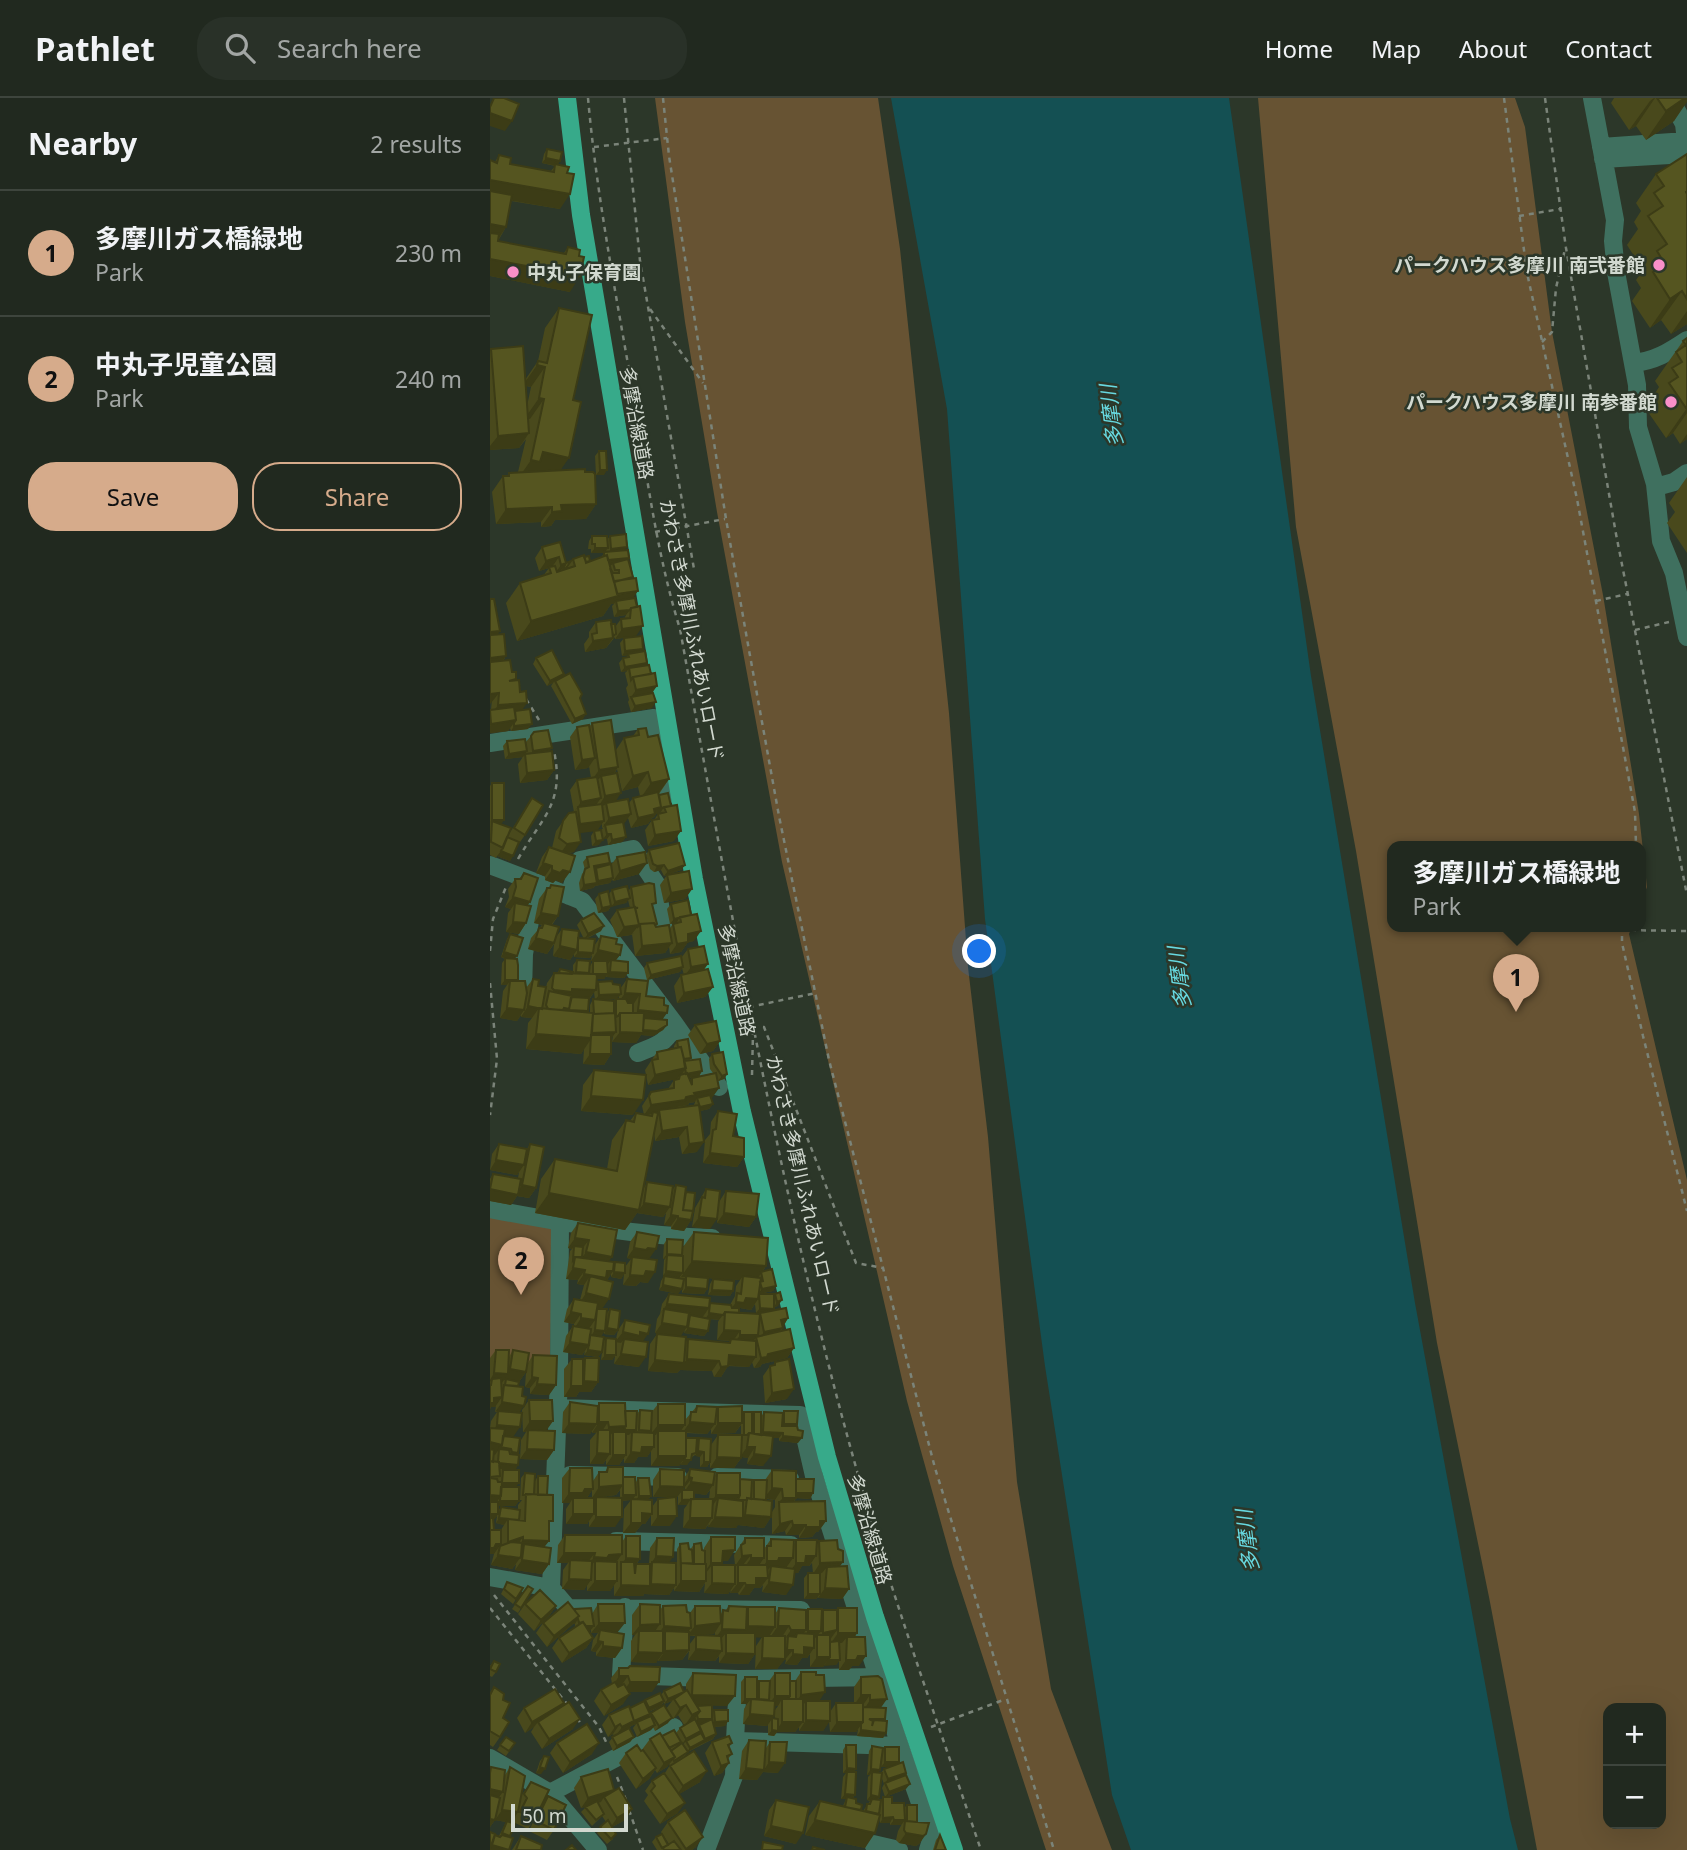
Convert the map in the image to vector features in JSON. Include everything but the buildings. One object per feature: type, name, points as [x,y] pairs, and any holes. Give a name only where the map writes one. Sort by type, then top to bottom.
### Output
[{"type":"main road","name":"多摩沿線道路","points":[[568,98],[581,215],[676,882],[742,1112],[885,1677],[936,1840],[954,1850]]},
{"type":"street","points":[[1592,98],[1615,220],[1614,241],[1620,299],[1637,384],[1638,427],[1656,487],[1661,541],[1674,573],[1687,637]]},
{"type":"street","points":[[1602,153],[1687,141],[1684,124],[1670,98]]},
{"type":"street","points":[[1602,153],[1687,154]]},
{"type":"street","points":[[1633,363],[1660,358],[1687,340]]},
{"type":"street","points":[[1656,487],[1674,482],[1687,473]]},
{"type":"street","points":[[490,743],[654,718],[667,795]]},
{"type":"street","points":[[676,882],[633,849],[580,859],[583,897],[719,1087]]},
{"type":"street","points":[[490,865],[583,897]]},
{"type":"street","points":[[635,888],[676,882]]},
{"type":"street","points":[[664,931],[676,882]]},
{"type":"street","points":[[523,993],[524,954],[537,883]]},
{"type":"street","points":[[638,1053],[671,1035],[674,1023]]},
{"type":"street","points":[[490,1209],[658,1236],[725,1238]]},
{"type":"street","points":[[551,1587],[560,1539],[555,1474],[560,1222]]},
{"type":"street","points":[[558,1408],[800,1415],[815,1479],[822,1546],[850,1611],[885,1677],[900,1746],[936,1840]]},
{"type":"street","points":[[555,1474],[815,1479]]},
{"type":"street","points":[[593,1540],[822,1546]]},
{"type":"street","points":[[490,1577],[551,1587],[568,1608],[816,1611]]},
{"type":"street","points":[[625,1607],[621,1675],[737,1679],[885,1677]]},
{"type":"street","points":[[706,1850],[734,1776],[737,1679]]},
{"type":"street","points":[[550,1793],[674,1727]]},
{"type":"street","points":[[735,1741],[900,1746]]},
{"type":"street","points":[[490,1758],[550,1793],[598,1850]]},
{"type":"street","points":[[873,1844],[900,1850]]},
{"type":"path","name":"かわさき多摩川ふれあいロード","points":[[588,98],[600,204],[657,532],[668,591],[680,629],[748,1007],[776,1142],[811,1294],[857,1472],[921,1678],[981,1850]]},
{"type":"path","points":[[624,98],[640,261],[694,569]]},
{"type":"path","points":[[663,98],[717,467],[776,803],[829,1060],[935,1468],[1054,1850]]},
{"type":"path","points":[[1504,98],[1527,273],[1577,499],[1635,812],[1636,841]]},
{"type":"path","points":[[1545,98],[1566,248],[1627,594],[1687,895]]},
{"type":"path","points":[[593,147],[667,138]]},
{"type":"path","points":[[1518,216],[1560,209]]},
{"type":"path","points":[[1542,342],[1552,332],[1556,288],[1566,248]]},
{"type":"path","points":[[648,306],[705,385]]},
{"type":"path","points":[[657,532],[726,519]]},
{"type":"path","points":[[1596,601],[1627,594]]},
{"type":"path","points":[[1634,630],[1658,625]]},
{"type":"path","points":[[490,951],[493,919],[518,857],[556,797],[556,761],[549,735],[521,691]]},
{"type":"path","points":[[1646,929],[1687,931]]},
{"type":"path","points":[[1623,932],[1643,1036],[1687,1211]]},
{"type":"path","points":[[490,983],[496,1059],[490,1115]]},
{"type":"path","points":[[748,1007],[816,993]]},
{"type":"path","points":[[753,1024],[764,1027],[856,1263],[883,1268]]},
{"type":"path","points":[[490,1590],[599,1727],[643,1850]]},
{"type":"path","points":[[490,1608],[568,1706]]},
{"type":"path","points":[[938,1725],[1006,1699]]},
{"type":"path","points":[[575,1715],[590,1738]]},
{"type":"shaded area","points":[[655,98],[878,98],[900,249],[949,713],[968,967],[988,1137],[1017,1482],[1051,1689],[1112,1850],[1046,1850],[953,1566],[907,1401],[782,862],[685,322]]},
{"type":"shaded area","points":[[1258,98],[1515,98],[1525,127],[1552,332],[1603,595],[1642,841],[1387,841],[1387,932],[1630,932],[1687,1180],[1687,1850],[1537,1850],[1437,1343],[1356,851],[1296,527]]},
{"type":"shaded area","points":[[490,1212],[550,1226],[553,1231],[550,1367],[490,1359]]},
{"type":"water","name":"多摩川","points":[[891,98],[1229,98],[1311,676],[1415,1303],[1510,1819],[1518,1850],[1131,1850],[1112,1795],[1045,1366],[985,919],[947,409]]},
{"type":"place","name":"パークハウス多摩川 南弐番館","points":[[1659,265]]},
{"type":"place","name":"中丸子保育園","points":[[513,272]]},
{"type":"place","name":"パークハウス多摩川 南参番館","points":[[1671,402]]},
{"type":"place","name":"多摩川ガス橋緑地","points":[[1516,1012]]},
{"type":"place","name":"中丸子児童公園","points":[[521,1295]]}]
